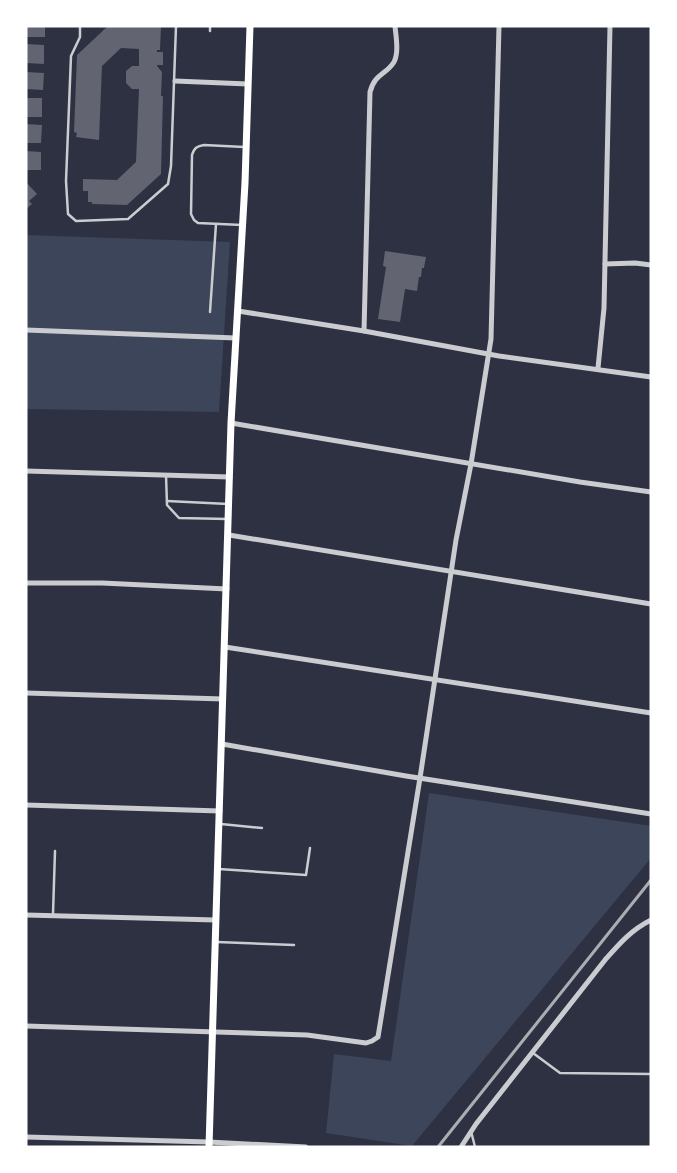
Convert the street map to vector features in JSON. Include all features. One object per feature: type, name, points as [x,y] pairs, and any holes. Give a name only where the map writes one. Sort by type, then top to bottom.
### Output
[{"type":"main road","points":[[209,1144],[231,423],[243,225],[250,26]]},
{"type":"street","points":[[364,331],[370,92],[374,79],[389,68],[394,61],[396,54],[396,26]]},
{"type":"street","points":[[26,1026],[307,1035],[366,1043],[372,1042],[378,1037],[453,573],[456,540],[471,464],[491,339],[500,26]]},
{"type":"street","points":[[598,368],[604,308],[610,26]]},
{"type":"street","points":[[175,81],[248,84]]},
{"type":"street","points":[[605,264],[635,263],[651,265]]},
{"type":"street","points":[[238,311],[488,352],[499,356],[598,368],[651,377]]},
{"type":"street","points":[[26,330],[236,338]]},
{"type":"street","points":[[231,423],[471,464],[651,492]]},
{"type":"street","points":[[26,471],[230,476]]},
{"type":"street","points":[[229,535],[651,604]]},
{"type":"street","points":[[26,583],[102,583],[227,589]]},
{"type":"street","points":[[225,647],[651,713]]},
{"type":"street","points":[[26,693],[224,699]]},
{"type":"street","points":[[222,744],[420,778],[651,814]]},
{"type":"street","points":[[26,804],[220,811]]},
{"type":"street","points":[[26,915],[216,920]]},
{"type":"street","points":[[461,1147],[471,1131],[624,938],[651,920]]},
{"type":"street","points":[[26,1137],[306,1147]]},
{"type":"lane","points":[[80,26],[80,37],[71,56],[66,181],[68,214],[76,221],[128,219],[168,184],[171,166],[176,26]]},
{"type":"lane","points":[[210,26],[210,31]]},
{"type":"lane","points":[[243,225],[216,224],[194,220],[191,214],[192,155],[198,146],[204,145],[246,147]]},
{"type":"lane","points":[[210,312],[216,224]]},
{"type":"lane","points":[[166,475],[167,505],[179,518],[229,519]]},
{"type":"lane","points":[[167,501],[230,504]]},
{"type":"lane","points":[[219,824],[262,828]]},
{"type":"lane","points":[[218,869],[306,875],[310,848]]},
{"type":"lane","points":[[53,916],[55,851]]},
{"type":"lane","points":[[216,942],[294,945]]},
{"type":"lane","points":[[533,1053],[560,1073],[651,1074]]},
{"type":"lane","points":[[471,1131],[475,1147]]},
{"type":"shaded area","points":[[26,235],[230,242],[219,412],[26,409]]},
{"type":"shaded area","points":[[429,793],[651,826],[651,858],[412,1146],[326,1133],[334,1054],[391,1061]]},
{"type":"building","points":[[26,26],[45,26],[45,37],[26,37]]},
{"type":"building","points":[[108,26],[161,26],[160,50],[157,50],[157,52],[163,52],[163,65],[157,66],[162,72],[161,96],[163,96],[161,174],[127,205],[92,204],[92,202],[88,202],[88,191],[83,191],[83,179],[117,180],[136,162],[139,89],[132,89],[126,83],[126,71],[132,66],[139,66],[139,49],[121,48],[102,66],[99,140],[76,137],[77,133],[74,132],[77,55]]},
{"type":"building","points":[[26,44],[44,45],[44,64],[26,63]]},
{"type":"building","points":[[26,72],[44,73],[43,90],[26,89]]},
{"type":"building","points":[[26,98],[42,98],[42,117],[26,117]]},
{"type":"building","points":[[26,124],[42,125],[41,143],[26,143]]},
{"type":"building","points":[[26,151],[41,152],[41,170],[26,170]]},
{"type":"building","points":[[26,182],[37,194],[29,201],[32,204],[26,209]]},
{"type":"building","points":[[385,251],[426,257],[421,277],[419,277],[417,291],[405,289],[400,322],[378,319],[386,267],[383,266]]},
{"type":"railway","points":[[438,1147],[651,880]]}]
